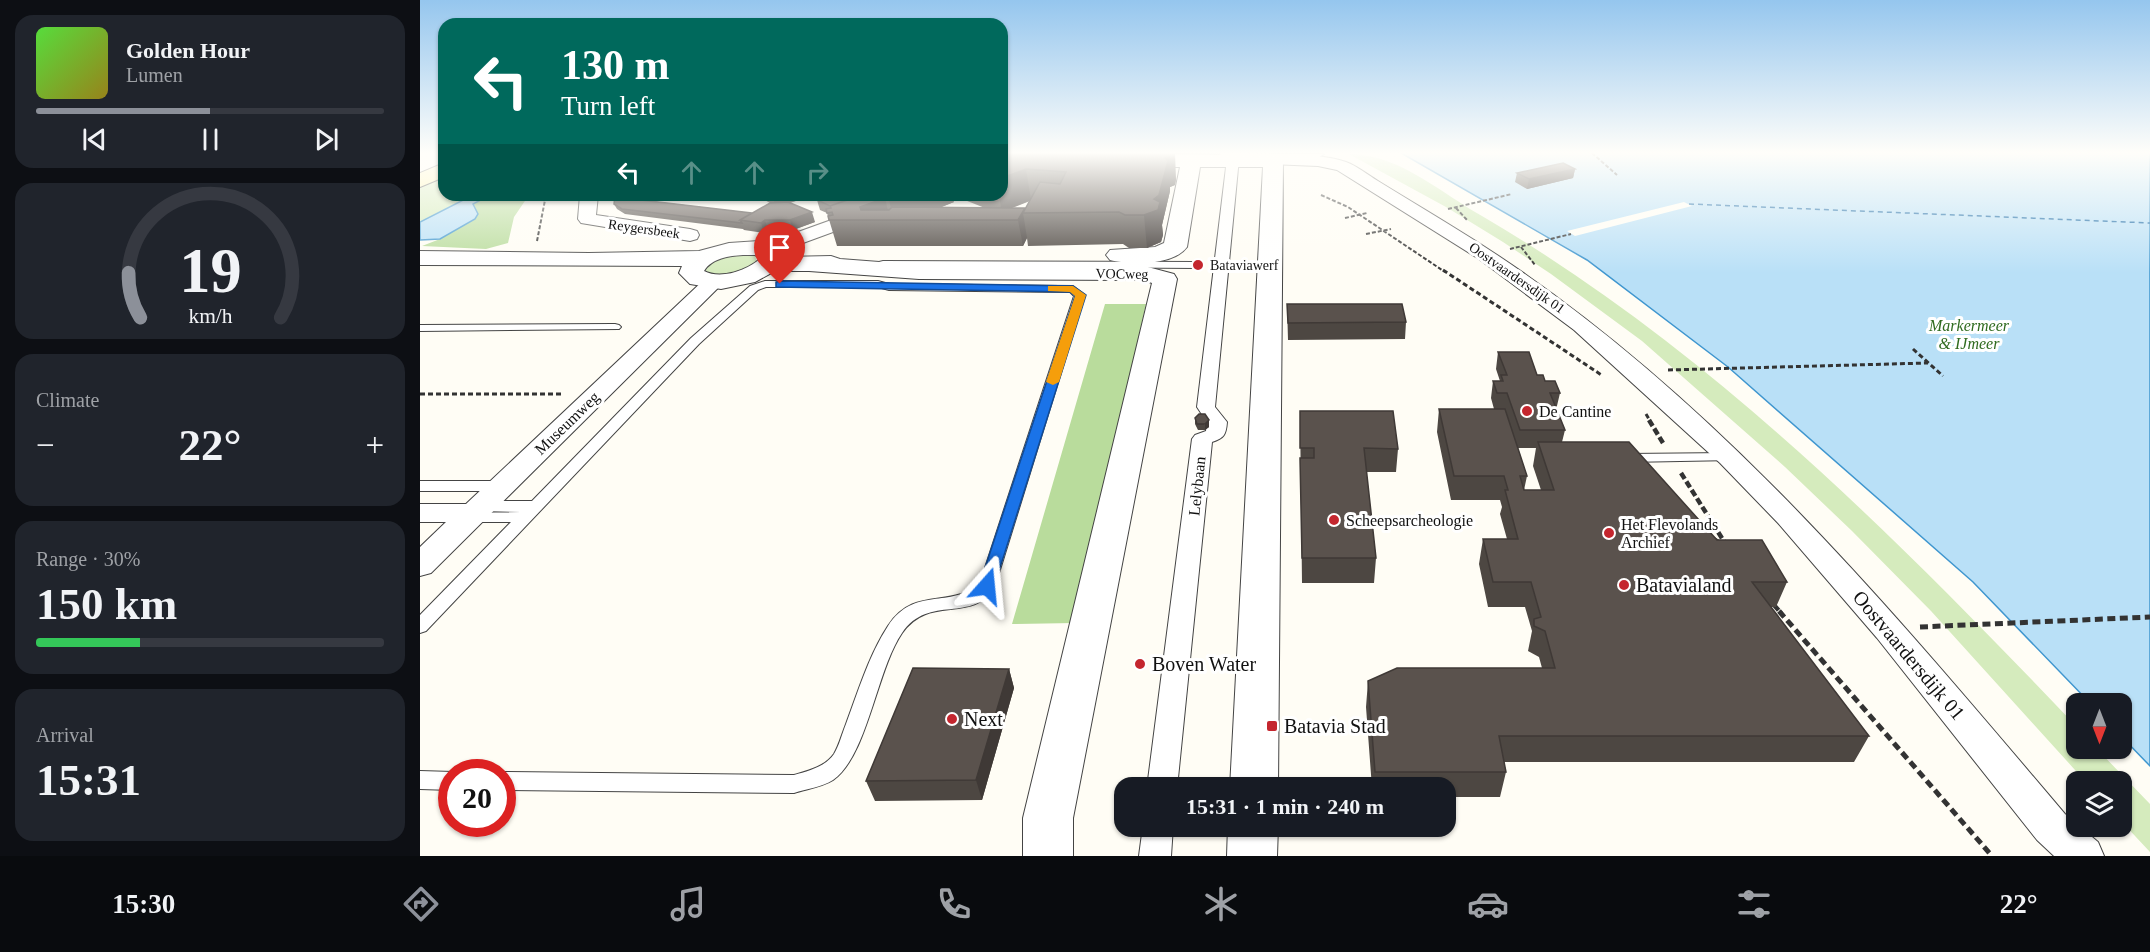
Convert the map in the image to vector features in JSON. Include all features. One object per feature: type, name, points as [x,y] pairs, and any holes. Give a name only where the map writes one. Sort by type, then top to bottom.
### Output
[{"type":"street","points":[[1048,856],[1048,818],[1165,286],[1164,264],[1175,247],[1192,193]]},
{"type":"street","name":"Lelybaan","points":[[1163,777],[1202,439],[1216,434],[1217,422],[1206,407],[1229,193]]},
{"type":"street","points":[[1254,777],[1272,193]]},
{"type":"street","name":"Oostvaardersdijk 01","points":[[1387,193],[1437,223],[1520,279],[1582,325],[1730,457],[1788,516],[1889,629],[2051,827],[2083,856]]},
{"type":"street","name":"Reygersbeek","points":[[588,201],[587,219],[690,235]]},
{"type":"street","points":[[697,264],[696,278],[714,281],[743,277],[768,257],[903,201]]},
{"type":"street","name":"VOCweg","points":[[697,264],[737,248],[768,257],[812,264],[905,264],[1144,273],[1164,264]]},
{"type":"street","points":[[420,258],[697,264]]},
{"type":"street","points":[[420,267],[697,264]]},
{"type":"street","name":"Museumweg","points":[[420,566],[714,281]]},
{"type":"street","points":[[420,513],[475,512]]},
{"type":"street","points":[[1155,856],[1157,837]]},
{"type":"street","points":[[1252,856],[1253,837]]},
{"type":"lane","points":[[905,264],[1198,265]]},
{"type":"lane","points":[[420,626],[695,341],[754,288],[765,284],[878,284],[889,287],[1073,289],[1080,295],[987,586],[977,598],[962,604],[928,606],[911,612],[894,630],[841,760],[824,775],[794,784],[516,781]]},
{"type":"lane","points":[[420,327],[615,327]]},
{"type":"lane","points":[[1613,458],[1730,457]]},
{"type":"lane","points":[[420,486],[502,486]]},
{"type":"lane","points":[[475,512],[531,512]]},
{"type":"lane","points":[[420,780],[438,781]]},
{"type":"path","points":[[1455,207],[1512,194]]},
{"type":"path","points":[[1321,195],[1383,230],[1612,382]]},
{"type":"path","points":[[1345,218],[1367,213]]},
{"type":"path","points":[[1366,234],[1391,229]]},
{"type":"path","points":[[1509,249],[1571,234]]},
{"type":"path","points":[[1913,349],[1943,376]]},
{"type":"path","points":[[1673,370],[1928,363]]},
{"type":"path","points":[[420,394],[597,394]]},
{"type":"path","points":[[1641,405],[1728,548]]},
{"type":"path","points":[[1773,603],[1992,856]]},
{"type":"path","points":[[1949,625],[2150,617]]},
{"type":"green space","points":[[420,193],[438,193],[438,201],[461,201],[420,222]]},
{"type":"green space","points":[[1420,193],[1445,193],[1565,268],[1645,325],[1722,386],[1797,450],[1869,517],[2066,716],[2066,759],[2107,759],[2118,771],[2076,771],[1931,611],[1785,467],[1642,341],[1503,242]]},
{"type":"green space","points":[[479,201],[525,201],[514,217],[508,243],[486,249],[422,246],[440,239]]},
{"type":"green space","points":[[749,254],[755,256],[757,262],[731,274],[717,275],[705,270],[706,266],[724,256]]},
{"type":"green space","points":[[1105,304],[1146,304],[1074,623],[1012,624]]},
{"type":"green space","points":[[2132,785],[2150,804],[2150,852],[2132,833]]},
{"type":"water","name":"Markermeer & IJmeer","points":[[1470,193],[2150,193],[2150,766],[2132,747],[2132,693],[2080,693],[1973,582],[1728,367],[1587,260]]},
{"type":"water","points":[[461,201],[479,201],[473,204],[478,214],[475,219],[440,239],[420,240],[420,222]]},
{"type":"pier","points":[[1684,202],[1692,206],[1575,236],[1567,231]]},
{"type":"building","points":[[1034,193],[1160,193],[1154,199],[1160,202],[1158,210],[1144,215],[1125,215],[1119,212],[1023,213]]},
{"type":"building","points":[[614,201],[650,201],[752,213],[740,220],[742,223],[622,209],[614,204]]},
{"type":"building","points":[[819,201],[844,201],[830,206]]},
{"type":"building","points":[[845,201],[877,201],[860,207],[861,210],[889,210],[892,207],[1025,208],[1018,220],[829,220],[828,216],[833,215],[832,212],[827,213],[826,209],[831,208],[830,206]]},
{"type":"building","points":[[788,202],[812,212],[790,220],[765,220],[761,223],[740,220],[770,203]]},
{"type":"building","points":[[1287,304],[1402,304],[1406,322],[1288,323]]},
{"type":"building","points":[[1498,352],[1529,352],[1537,375],[1543,375],[1545,381],[1555,381],[1560,393],[1550,393],[1565,430],[1520,430],[1507,393],[1497,393],[1493,381],[1503,381],[1501,375],[1507,375]]},
{"type":"building","points":[[1439,409],[1505,409],[1527,476],[1520,476],[1524,490],[1554,490],[1538,442],[1629,442],[1717,540],[1762,540],[1787,582],[1752,582],[1869,736],[1499,736],[1506,772],[1375,772],[1368,681],[1397,668],[1555,668],[1545,631],[1534,626],[1534,619],[1541,617],[1531,582],[1493,582],[1483,539],[1518,539],[1505,490],[1508,490],[1504,476],[1454,476]]},
{"type":"building","name":"Scheepsarcheologie","points":[[1300,411],[1393,411],[1398,449],[1364,448],[1376,558],[1302,558],[1300,458],[1314,458],[1314,448],[1300,448]]},
{"type":"building","points":[[1199,414],[1205,414],[1209,420],[1205,424],[1197,424],[1195,418]]},
{"type":"building","points":[[913,668],[1009,669],[976,780],[866,781]]},
{"type":"ferry route","points":[[1689,204],[2150,223]]},
{"type":"slow traffic","points":[[1052,288],[1073,289],[1080,295],[1053,382]]},
{"type":"place","name":"Bataviawerf","points":[[1198,265]]},
{"type":"place","name":"De Cantine","points":[[1527,411]]},
{"type":"place","name":"Scheepsarcheologie","points":[[1334,520]]},
{"type":"place","name":"Het Flevolands Archief","points":[[1609,533]]},
{"type":"place","name":"Batavialand","points":[[1624,585]]},
{"type":"place","name":"Boven Water","points":[[1140,664]]},
{"type":"place","name":"Next","points":[[952,719]]},
{"type":"place","name":"Batavia Stad","points":[[1272,726]]},
{"type":"route","points":[[780,284],[1073,289],[1080,295],[987,586]]}]
